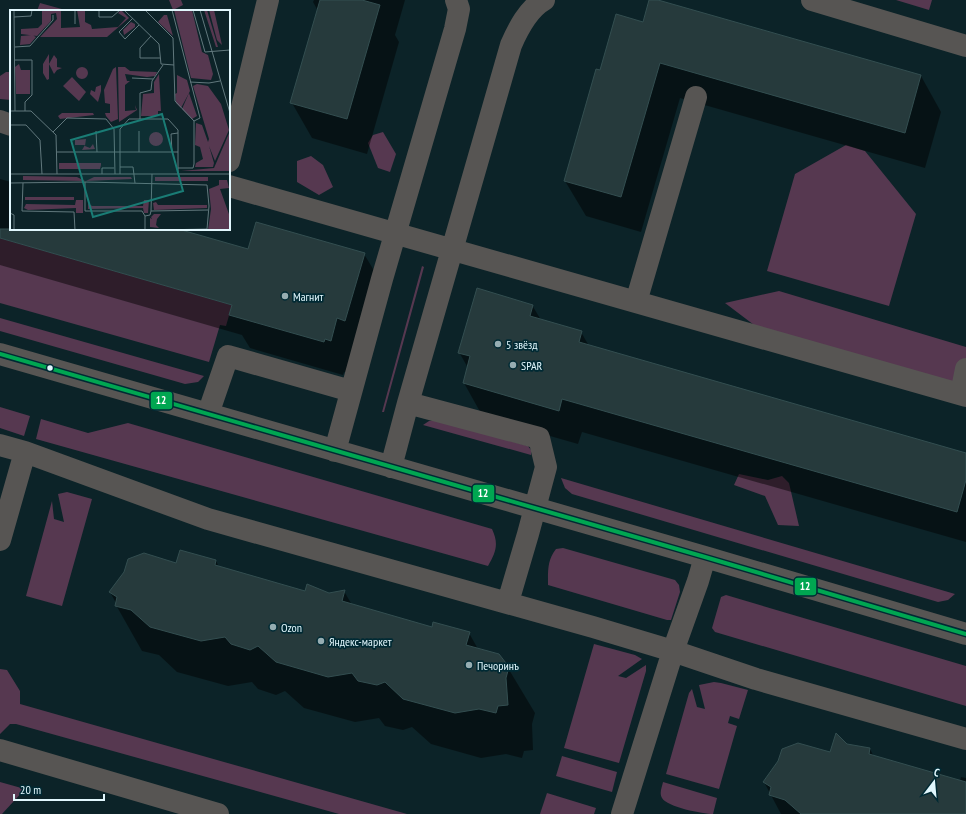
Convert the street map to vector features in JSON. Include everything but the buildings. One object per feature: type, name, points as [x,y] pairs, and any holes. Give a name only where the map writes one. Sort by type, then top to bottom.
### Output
[{"type":"street","points":[[230,157],[268,0]]},
{"type":"street","points":[[335,451],[396,233],[456,29],[459,9],[456,0]]},
{"type":"street","points":[[391,467],[510,45],[520,25],[539,3],[544,0]]},
{"type":"street","points":[[812,0],[966,46]]},
{"type":"street","points":[[636,302],[696,96]]},
{"type":"street","points":[[0,121],[10,125]]},
{"type":"street","points":[[230,186],[963,395],[966,369]]},
{"type":"street","points":[[0,354],[535,509],[965,630]]},
{"type":"street","points":[[208,414],[228,356],[351,391]]},
{"type":"street","points":[[408,403],[539,438],[546,467],[508,602]]},
{"type":"street","points":[[0,445],[25,452],[208,519],[508,602],[673,651],[756,679],[966,739]]},
{"type":"street","points":[[0,540],[25,452]]},
{"type":"street","points":[[622,814],[673,651],[705,557]]},
{"type":"street","points":[[0,750],[218,814]]},
{"type":"shaded area","points":[[169,0],[181,0],[183,5],[173,10]]},
{"type":"shaded area","points":[[896,0],[932,0],[929,10]]},
{"type":"shaded area","points":[[40,3],[65,10],[37,10]]},
{"type":"shaded area","points":[[6,72],[10,72],[10,100],[0,99],[0,76]]},
{"type":"shaded area","points":[[383,132],[396,154],[390,172],[378,168],[368,143],[373,135]]},
{"type":"shaded area","points":[[846,145],[865,151],[916,214],[889,306],[767,271],[795,174]]},
{"type":"shaded area","points":[[311,156],[323,165],[333,187],[319,195],[297,182],[297,161]]},
{"type":"shaded area","points":[[0,238],[232,305],[226,326],[220,325],[209,362],[0,303]]},
{"type":"shaded area","points":[[422,266],[424,267],[384,412],[382,412]]},
{"type":"shaded area","points":[[779,291],[966,347],[966,387],[762,331],[725,303]]},
{"type":"shaded area","points":[[0,318],[204,376],[198,382],[185,384],[0,331]]},
{"type":"shaded area","points":[[0,407],[30,416],[24,436],[0,428]]},
{"type":"shaded area","points":[[41,419],[88,433],[128,423],[492,529],[496,544],[495,552],[488,566],[36,439]]},
{"type":"shaded area","points":[[437,420],[528,446],[531,450],[531,455],[423,425],[429,421]]},
{"type":"shaded area","points":[[739,474],[768,480],[782,476],[789,483],[799,526],[778,525],[765,496],[734,485]]},
{"type":"shaded area","points":[[561,478],[955,594],[948,600],[938,602],[572,494],[565,488]]},
{"type":"shaded area","points":[[67,492],[92,499],[62,606],[26,596],[52,501],[54,519],[64,522],[58,494]]},
{"type":"shaded area","points":[[563,548],[675,580],[679,585],[680,592],[671,620],[548,585],[551,557],[556,549]]},
{"type":"shaded area","points":[[726,595],[966,666],[966,706],[715,632],[712,628],[721,597]]},
{"type":"shaded area","points":[[594,644],[635,655],[642,659],[618,676],[626,678],[646,665],[646,671],[619,763],[564,748]]},
{"type":"shaded area","points":[[0,669],[7,670],[20,691],[20,704],[407,814],[339,814],[16,724],[10,724],[0,734]]},
{"type":"shaded area","points":[[714,682],[748,690],[739,719],[730,716],[728,723],[737,726],[719,789],[666,774],[689,693],[692,689],[697,707],[705,709],[699,685]]},
{"type":"shaded area","points":[[562,756],[617,772],[612,792],[556,776]]},
{"type":"shaded area","points":[[0,782],[25,789],[2,814],[0,814]]},
{"type":"shaded area","points":[[663,782],[717,798],[713,814],[678,807],[665,801],[661,794]]},
{"type":"shaded area","points":[[547,793],[596,808],[594,814],[540,814]]},
{"type":"transit line","name":"12","points":[[0,354],[705,557],[966,634]]},
{"type":"place","name":"Магнит","points":[[285,296]]},
{"type":"place","name":"5 звёзд","points":[[498,344]]},
{"type":"place","name":"SPAR","points":[[513,365]]},
{"type":"place","name":"Ozon","points":[[273,627]]},
{"type":"place","name":"Яндекс-маркет","points":[[321,641]]},
{"type":"place","name":"Печоринъ","points":[[469,665]]}]
